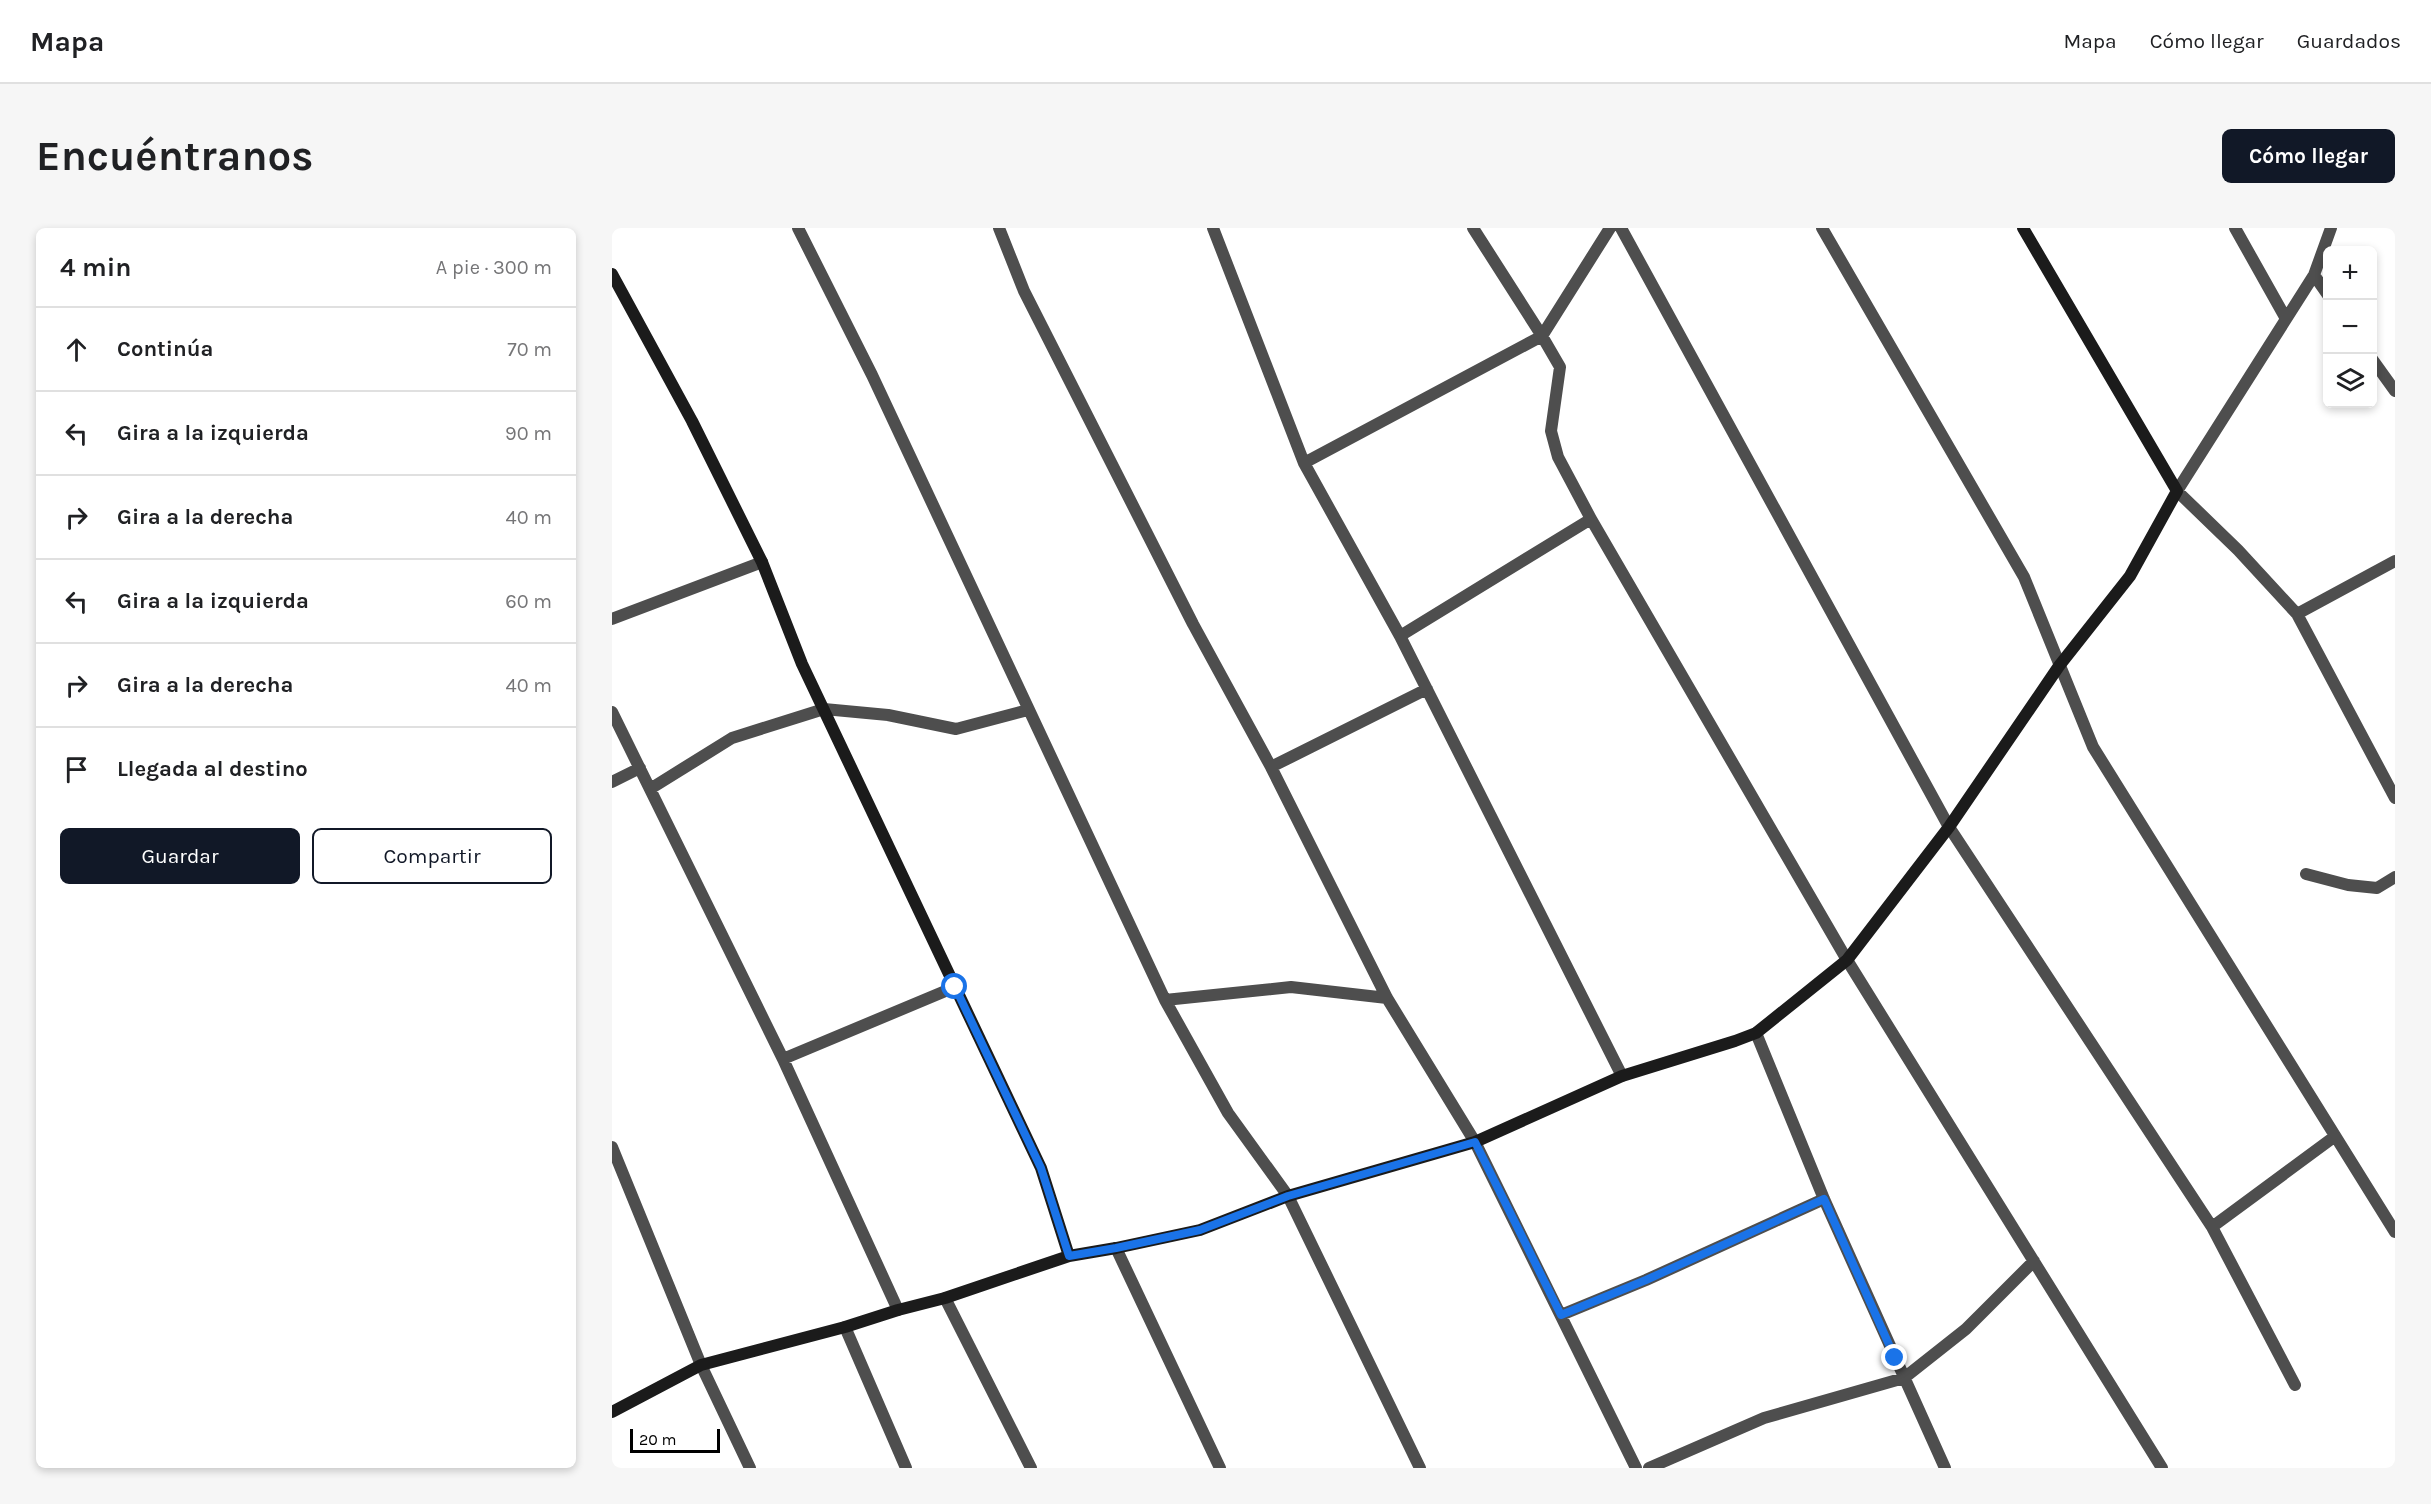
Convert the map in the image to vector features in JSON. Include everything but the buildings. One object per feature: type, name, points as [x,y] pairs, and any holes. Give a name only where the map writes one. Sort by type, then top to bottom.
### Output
[{"type":"main road","points":[[612,1412],[701,1365],[945,1298],[1069,1256],[1200,1230],[1288,1196],[1475,1142],[1622,1076],[1756,1033],[1847,960],[1948,827],[2059,666],[2130,576],[2177,491],[2023,228]]},
{"type":"main road","points":[[612,274],[692,421],[762,562],[802,664],[1041,1168],[1069,1256]]},
{"type":"street","points":[[798,228],[872,375],[1165,1000],[1228,1113],[1288,1196],[1420,1468]]},
{"type":"street","points":[[999,228],[1024,291],[1188,613],[1271,767],[1387,998],[1475,1142],[1636,1468]]},
{"type":"street","points":[[1213,228],[1305,463],[1400,636],[1622,1076]]},
{"type":"street","points":[[1473,228],[1560,367],[1551,431],[1558,457],[1591,519],[1847,960],[2162,1468]]},
{"type":"street","points":[[1305,463],[1542,336],[1610,228]]},
{"type":"street","points":[[1621,228],[1948,827],[2212,1227],[2295,1385]]},
{"type":"street","points":[[1822,228],[2024,577],[2093,747],[2395,1232]]},
{"type":"street","points":[[2235,228],[2285,317]]},
{"type":"street","points":[[2331,228],[2314,275],[2285,317],[2177,491],[2238,550],[2297,614],[2395,798]]},
{"type":"street","points":[[2314,275],[2323,288]]},
{"type":"street","points":[[2377,365],[2395,391]]},
{"type":"street","points":[[1400,636],[1591,519]]},
{"type":"street","points":[[2297,614],[2395,561]]},
{"type":"street","points":[[612,619],[762,562]]},
{"type":"street","points":[[1271,767],[1427,689]]},
{"type":"street","points":[[650,789],[732,738],[824,709],[888,715],[956,729],[1028,710]]},
{"type":"street","points":[[612,712],[783,1059],[898,1310]]},
{"type":"street","points":[[612,783],[640,768]]},
{"type":"street","points":[[2306,874],[2348,885],[2377,888],[2395,877]]},
{"type":"street","points":[[783,1059],[955,987]]},
{"type":"street","points":[[1165,1000],[1291,987],[1387,998]]},
{"type":"street","points":[[1756,1033],[1824,1199],[1945,1468]]},
{"type":"street","points":[[2212,1227],[2334,1137]]},
{"type":"street","points":[[612,1147],[701,1365],[750,1468]]},
{"type":"street","points":[[1561,1315],[1646,1280],[1824,1199]]},
{"type":"street","points":[[1116,1248],[1220,1468]]},
{"type":"street","points":[[1649,1468],[1764,1418],[1904,1378],[1966,1329],[2034,1261]]},
{"type":"street","points":[[945,1298],[1031,1468]]},
{"type":"street","points":[[845,1327],[906,1468]]},
{"type":"route","points":[[955,987],[1041,1168],[1069,1256],[1200,1230],[1288,1196],[1475,1142],[1561,1315],[1646,1280],[1824,1199],[1895,1358]]}]
